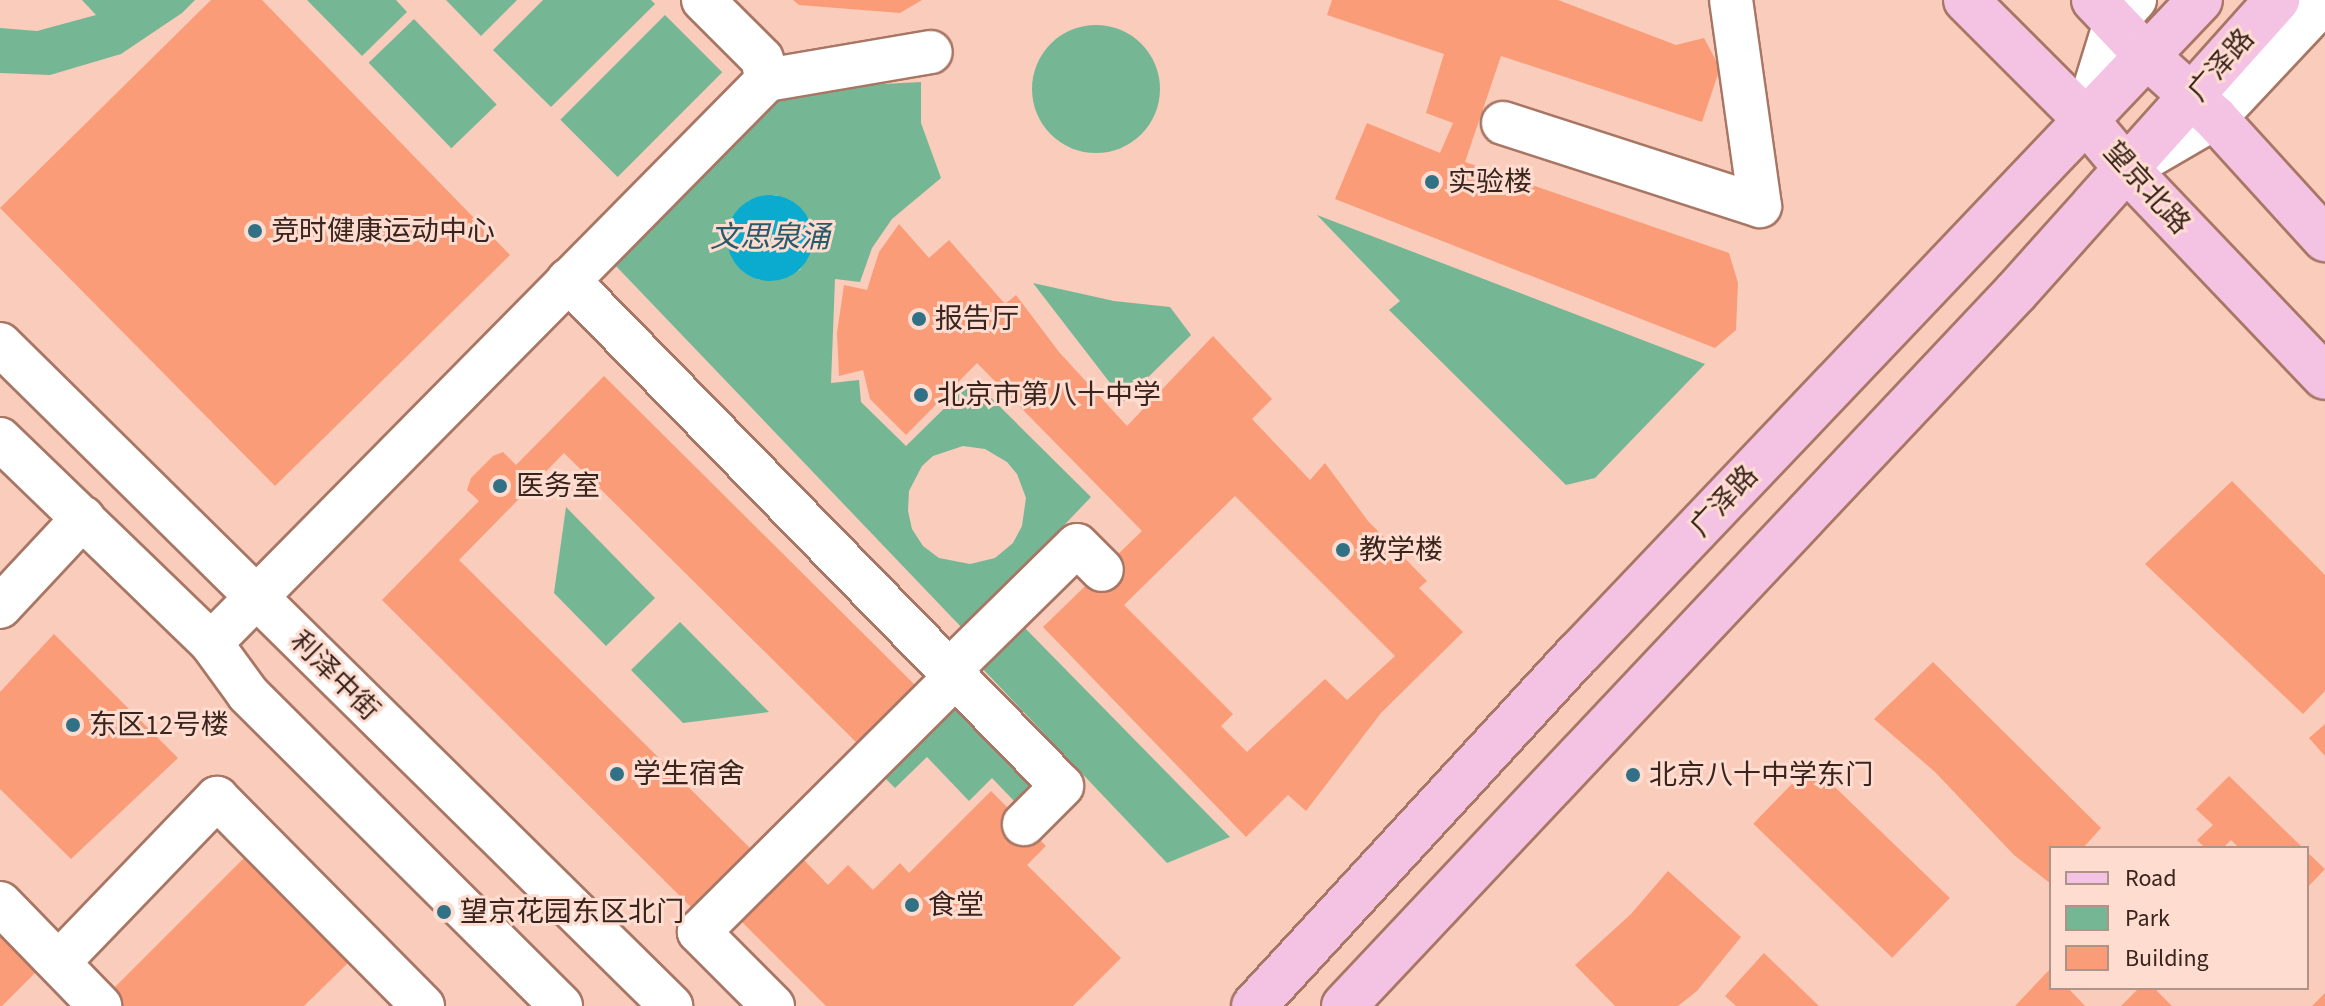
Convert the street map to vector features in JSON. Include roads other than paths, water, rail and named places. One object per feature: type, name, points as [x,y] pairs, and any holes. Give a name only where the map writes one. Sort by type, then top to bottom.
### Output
[{"type":"main road","name":"望京北路","points":[[1966,0],[2085,119],[2127,169],[2325,377]]},
{"type":"main road","name":"广泽路","points":[[1254,1006],[1579,653],[2145,54],[2200,0]]},
{"type":"main road","name":"广泽路","points":[[1344,1006],[2016,292],[2127,169],[2204,108],[2277,0]]},
{"type":"main road","points":[[2115,7],[2145,54],[2204,108],[2325,239]]},
{"type":"street","points":[[703,0],[762,59],[767,80]]},
{"type":"street","points":[[1503,123],[1760,206],[1731,0]]},
{"type":"street","points":[[2204,108],[2325,1]]},
{"type":"street","points":[[2085,119],[2115,7]]},
{"type":"street","points":[[211,643],[767,80],[931,52]]},
{"type":"street","points":[[568,280],[1062,786],[1024,824]]},
{"type":"street","name":"利泽中街","points":[[0,344],[671,1006]]},
{"type":"street","points":[[0,439],[211,643],[248,694],[561,1006]]},
{"type":"street","points":[[0,607],[83,518]]},
{"type":"street","points":[[773,1006],[699,932],[956,676],[959,661],[1077,545],[1102,570]]},
{"type":"street","points":[[59,962],[217,798],[423,1006]]},
{"type":"street","points":[[0,903],[59,962],[87,1002]]},
{"type":"water","name":"文思泉涌","points":[[770,195],[786,199],[800,208],[809,222],[813,238],[809,254],[800,268],[786,277],[770,281],[754,277],[740,268],[731,254],[727,238],[731,222],[740,208],[754,199]]},
{"type":"place","name":"实验楼","points":[[1432,182]]},
{"type":"place","name":"竞时健康运动中心","points":[[255,231]]},
{"type":"place","name":"报告厅","points":[[919,319]]},
{"type":"place","name":"北京市第八十中学","points":[[921,395]]},
{"type":"place","name":"医务室","points":[[500,486]]},
{"type":"place","name":"教学楼","points":[[1343,550]]},
{"type":"place","name":"东区12号楼","points":[[73,725]]},
{"type":"place","name":"学生宿舍","points":[[617,774]]},
{"type":"place","name":"北京八十中学东门","points":[[1633,775]]},
{"type":"place","name":"食堂","points":[[912,905]]},
{"type":"place","name":"望京花园东区北门","points":[[444,912]]}]
